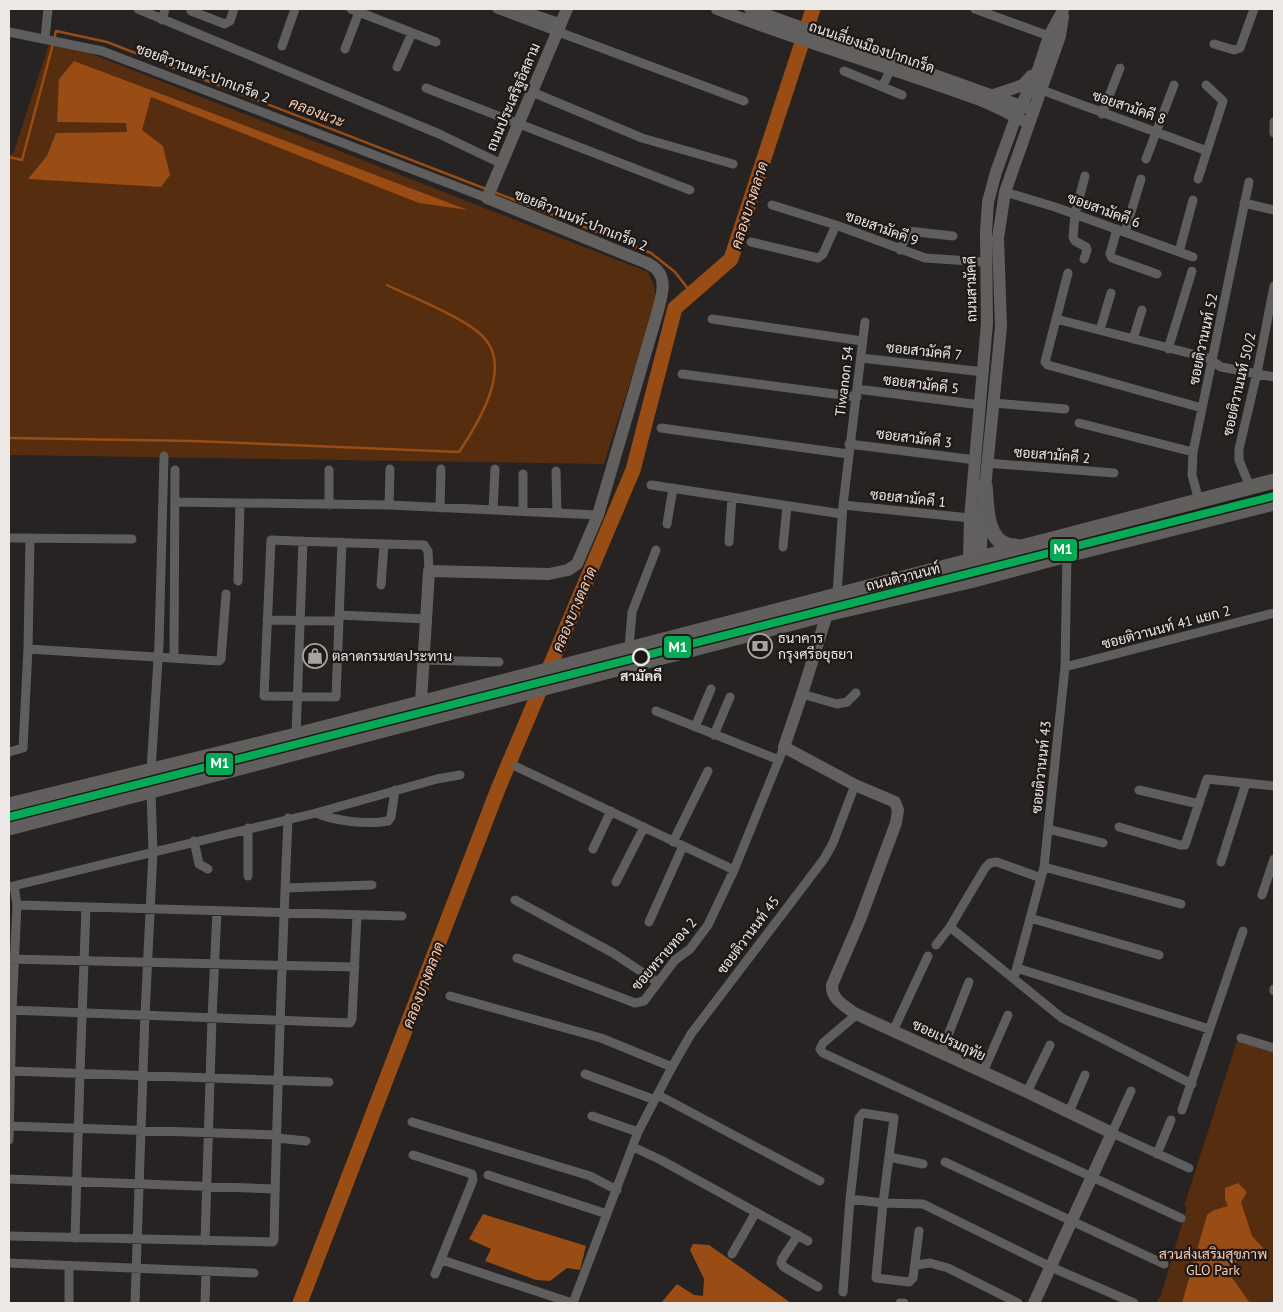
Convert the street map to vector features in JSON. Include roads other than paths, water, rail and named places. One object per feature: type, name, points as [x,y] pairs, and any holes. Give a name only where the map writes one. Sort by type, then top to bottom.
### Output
[{"type":"main road","name":"ถนนติวานนท์","points":[[9,805],[581,661],[1274,480]]},
{"type":"main road","points":[[985,485],[990,526],[994,535],[1007,545],[1023,547]]},
{"type":"main road","name":"ถนนติวานนท์","points":[[9,828],[827,614],[975,580],[1274,503]]},
{"type":"main road","points":[[151,770],[151,791]]},
{"type":"street","points":[[48,9],[51,39]]},
{"type":"street","points":[[138,9],[437,133],[502,164]]},
{"type":"street","points":[[162,20],[165,9]]},
{"type":"street","points":[[191,11],[225,24],[230,21],[234,9]]},
{"type":"street","points":[[282,46],[295,9]]},
{"type":"street","points":[[497,9],[559,28],[744,101]]},
{"type":"street","points":[[519,9],[559,28]]},
{"type":"street","name":"ถนนประเสริฐอิสลาม","points":[[490,193],[567,9]]},
{"type":"street","name":"ถนนเลี่ยงเมืองปากเกร็ด","points":[[717,9],[794,31],[891,69],[982,101],[1018,111]]},
{"type":"street","name":"ถนนเลี่ยงเมืองปากเกร็ด","points":[[750,9],[794,31]]},
{"type":"street","points":[[975,9],[1049,36]]},
{"type":"street","name":"ถนนสามัคคี","points":[[987,404],[984,372],[987,323],[985,262],[988,202],[996,172],[1018,111],[1038,70],[1049,36],[1064,9]]},
{"type":"street","name":"ถนนสามัคคี","points":[[975,540],[970,518],[982,461],[987,404],[1001,327],[998,238],[1004,192],[1060,36],[1064,9]]},
{"type":"street","points":[[1214,44],[1234,50],[1240,48],[1254,9]]},
{"type":"street","points":[[345,49],[355,10],[436,42]]},
{"type":"street","name":"ซอยติวานนท์-ปากเกร็ด 2","points":[[9,32],[51,39],[102,51],[490,193],[647,263],[657,270],[662,278],[662,293],[658,314],[598,515],[577,564],[568,570],[549,574],[429,571]]},
{"type":"street","points":[[397,67],[412,33]]},
{"type":"street","name":"ถนนเลี่ยงเมืองปากเกร็ด","points":[[816,39],[994,95],[1018,111]]},
{"type":"street","points":[[1102,114],[1120,68]]},
{"type":"street","points":[[882,87],[891,69]]},
{"type":"street","points":[[994,95],[1023,85],[1038,70]]},
{"type":"street","points":[[844,71],[902,95]]},
{"type":"street","points":[[1198,179],[1223,101],[1206,85]]},
{"type":"street","points":[[1146,159],[1174,86]]},
{"type":"street","points":[[426,88],[690,190]]},
{"type":"street","name":"ซอยสามัคคี 8","points":[[1042,90],[1102,114],[1207,150]]},
{"type":"street","points":[[532,92],[642,138],[733,164]]},
{"type":"street","points":[[1018,111],[1034,110]]},
{"type":"street","points":[[1018,111],[1029,123]]},
{"type":"street","points":[[1274,122],[1274,133]]},
{"type":"street","points":[[1084,260],[1086,247],[1075,241],[1073,237],[1075,214],[1085,176]]},
{"type":"street","points":[[1141,179],[1110,254],[1112,258],[1157,274]]},
{"type":"street","name":"ซอยติวานนท์ 52","points":[[1199,501],[1192,475],[1193,452],[1249,182]]},
{"type":"street","name":"ซอยสามัคคี 6","points":[[1004,192],[1075,214],[1193,257]]},
{"type":"street","points":[[1179,252],[1193,200]]},
{"type":"street","points":[[1244,203],[1274,210]]},
{"type":"street","name":"ซอยสามัคคี 9","points":[[772,204],[925,258],[985,262]]},
{"type":"street","points":[[751,242],[818,258],[823,254],[836,225]]},
{"type":"street","points":[[900,250],[908,231],[953,236]]},
{"type":"street","points":[[1168,348],[1192,271]]},
{"type":"street","points":[[1068,273],[1045,362],[1048,365],[1202,408]]},
{"type":"street","name":"ซอยติวานนท์ 50/2","points":[[1250,487],[1239,460],[1239,449],[1257,374],[1274,286]]},
{"type":"street","points":[[1100,330],[1110,293]]},
{"type":"street","points":[[1134,339],[1142,310]]},
{"type":"street","points":[[712,318],[862,342]]},
{"type":"street","points":[[1056,319],[1208,358],[1221,367],[1274,377]]},
{"type":"street","name":"Tiwanon 54","points":[[837,594],[842,510],[865,322]]},
{"type":"street","name":"ซอยสามัคคี 7","points":[[861,358],[984,372]]},
{"type":"street","name":"ซอยสามัคคี 5","points":[[682,374],[857,393],[1065,409]]},
{"type":"street","points":[[1079,423],[1193,452]]},
{"type":"street","points":[[661,428],[848,454]]},
{"type":"street","name":"ซอยสามัคคี 3","points":[[849,444],[982,461]]},
{"type":"street","points":[[151,770],[158,656],[164,456]]},
{"type":"street","name":"ถนนสามัคคี","points":[[975,580],[975,540],[985,485],[982,461]]},
{"type":"street","name":"ซอยสามัคคี 2","points":[[982,461],[1114,473]]},
{"type":"street","points":[[390,469],[390,506]]},
{"type":"street","points":[[440,508],[441,469]]},
{"type":"street","points":[[174,658],[175,470]]},
{"type":"street","points":[[329,470],[329,505]]},
{"type":"street","points":[[492,510],[495,470]]},
{"type":"street","points":[[556,470],[556,513]]},
{"type":"street","points":[[523,474],[523,511]]},
{"type":"street","name":"ซอยสามัคคี 1","points":[[651,486],[732,496],[787,506],[970,518]]},
{"type":"street","points":[[667,524],[673,488]]},
{"type":"street","points":[[729,542],[732,496]]},
{"type":"street","points":[[175,502],[390,506],[598,515]]},
{"type":"street","points":[[238,581],[240,503]]},
{"type":"street","points":[[783,547],[787,506]]},
{"type":"street","points":[[9,538],[132,539]]},
{"type":"street","points":[[9,752],[23,748],[28,648],[30,538]]},
{"type":"street","points":[[342,542],[336,697],[264,696],[271,540],[342,542],[424,545],[428,551],[429,571],[421,702]]},
{"type":"street","points":[[296,734],[303,541]]},
{"type":"street","points":[[381,585],[384,544]]},
{"type":"street","points":[[629,648],[632,612],[656,550]]},
{"type":"street","name":"ซอยติวานนท์ 43","points":[[1014,978],[1044,866],[1065,667],[1067,555]]},
{"type":"street","points":[[28,648],[221,660],[226,594]]},
{"type":"street","points":[[827,614],[784,748],[855,784]]},
{"type":"street","name":"ซอยติวานนท์ 41 แยก 2","points":[[1065,667],[1274,614]]},
{"type":"street","points":[[268,620],[339,618],[426,620]]},
{"type":"street","points":[[424,660],[499,662]]},
{"type":"street","points":[[695,727],[711,690]]},
{"type":"street","points":[[802,694],[837,704],[847,702],[856,693]]},
{"type":"street","points":[[714,735],[730,697]]},
{"type":"street","points":[[656,711],[779,760]]},
{"type":"street","name":"ซอยทรายทอง 2","points":[[516,958],[635,1003],[644,1001],[676,960],[690,950],[708,924],[734,870],[784,748]]},
{"type":"street","points":[[517,767],[734,870]]},
{"type":"street","points":[[673,842],[708,771]]},
{"type":"street","points":[[9,1140],[10,1010],[17,905],[11,886],[288,818],[316,813],[395,790],[460,775]]},
{"type":"street","points":[[1119,827],[1185,845],[1207,779],[1274,786]]},
{"type":"street","points":[[1220,862],[1246,783]]},
{"type":"street","name":"ซอยเปรมฤทัย","points":[[855,784],[895,802],[898,810],[896,823],[860,920],[832,985],[834,997],[857,1014],[1028,1092],[1112,1133]]},
{"type":"street","name":"ซอยติวานนท์ 45","points":[[572,1303],[638,1132],[672,1067],[691,1034],[824,859],[833,843],[855,784]]},
{"type":"street","points":[[316,813],[332,819],[379,823],[388,821],[391,817],[395,790]]},
{"type":"street","points":[[1139,790],[1199,804]]},
{"type":"street","points":[[135,1303],[153,852],[151,791]]},
{"type":"street","points":[[593,850],[611,811]]},
{"type":"street","points":[[9,1236],[273,1242],[279,1021],[288,818]]},
{"type":"street","points":[[616,882],[644,827]]},
{"type":"street","points":[[248,828],[248,876]]},
{"type":"street","points":[[1048,829],[1103,843]]},
{"type":"street","points":[[194,841],[199,864],[208,869]]},
{"type":"street","points":[[649,922],[682,846]]},
{"type":"street","points":[[1262,895],[1274,859]]},
{"type":"street","points":[[936,945],[990,863],[997,862],[1041,878]]},
{"type":"street","points":[[1044,866],[1181,904]]},
{"type":"street","points":[[285,888],[372,885]]},
{"type":"street","points":[[515,900],[599,944],[657,982]]},
{"type":"street","points":[[17,905],[402,916]]},
{"type":"street","points":[[75,1238],[86,907]]},
{"type":"street","points":[[205,1241],[217,911]]},
{"type":"street","points":[[10,1010],[279,1021],[350,1022],[352,1019],[357,915]]},
{"type":"street","points":[[1030,918],[1159,955]]},
{"type":"street","points":[[950,926],[1062,1018],[1192,1084]]},
{"type":"street","points":[[1182,1110],[1243,931]]},
{"type":"street","points":[[893,1031],[928,956]]},
{"type":"street","points":[[12,959],[355,967]]},
{"type":"street","points":[[1017,968],[1209,1029]]},
{"type":"street","points":[[941,1053],[969,982]]},
{"type":"street","points":[[450,996],[601,1038],[672,1067]]},
{"type":"street","points":[[857,1014],[823,1043],[820,1049],[824,1053],[1181,1218]]},
{"type":"street","points":[[983,1072],[1008,1015]]},
{"type":"street","points":[[1241,1038],[1274,1048]]},
{"type":"street","points":[[1028,1092],[1050,1045]]},
{"type":"street","points":[[10,1071],[329,1082]]},
{"type":"street","points":[[585,1074],[656,1098],[820,1181]]},
{"type":"street","points":[[1069,1112],[1085,1075]]},
{"type":"street","points":[[1034,1303],[1131,1091]]},
{"type":"street","points":[[843,1292],[850,1199],[860,1118],[863,1113],[894,1118],[876,1278],[909,1282],[913,1278],[920,1231]]},
{"type":"street","points":[[592,1116],[638,1132]]},
{"type":"street","points":[[1157,1154],[1171,1120]]},
{"type":"street","points":[[412,1122],[590,1176],[617,1190]]},
{"type":"street","points":[[9,1126],[277,1136],[306,1141]]},
{"type":"street","points":[[1112,1133],[1189,1168]]},
{"type":"street","points":[[633,1147],[661,1160],[808,1241]]},
{"type":"street","points":[[413,1155],[472,1174],[473,1177],[435,1274]]},
{"type":"street","points":[[889,1157],[923,1164]]},
{"type":"street","points":[[945,1162],[1164,1264]]},
{"type":"street","points":[[488,1175],[607,1214]]},
{"type":"street","points":[[9,1179],[275,1190]]},
{"type":"street","points":[[850,1199],[883,1203],[923,1204],[1051,1267],[1134,1303]]},
{"type":"street","points":[[732,1254],[756,1212]]},
{"type":"street","points":[[798,1235],[782,1259],[781,1264],[818,1287]]},
{"type":"street","points":[[442,1260],[572,1303]]},
{"type":"street","points":[[9,1263],[254,1273]]},
{"type":"street","points":[[916,1265],[930,1263],[948,1268],[1018,1303]]},
{"type":"street","points":[[69,1266],[69,1303]]},
{"type":"street","points":[[205,1303],[206,1271]]},
{"type":"waterway","name":"คลองบางตลาด","points":[[300,1303],[498,789],[633,470],[675,308],[731,259],[813,9]]},
{"type":"waterway","name":"คลองแวะ","points":[[54,39],[56,31],[107,42],[486,189]]},
{"type":"waterway","name":"คลองแวะ","points":[[9,157],[22,160],[53,44]]},
{"type":"waterway","name":"คลองแวะ","points":[[494,192],[651,253],[675,272],[692,294]]},
{"type":"waterway","points":[[9,438],[194,441],[459,452],[489,398],[495,367],[493,353],[486,340],[468,325],[387,285]]},
{"type":"place","name":"ธนาคาร กรุงศรีอยุธยา","points":[[760,646]]},
{"type":"place","name":"ตลาดกรมชลประทาน","points":[[315,656]]},
{"type":"place","name":"สามัคคี","points":[[641,657]]},
{"type":"park label","name":"สวนส่งเสริมสุขภาพ GLO Park","points":[[1213,1262]]}]
